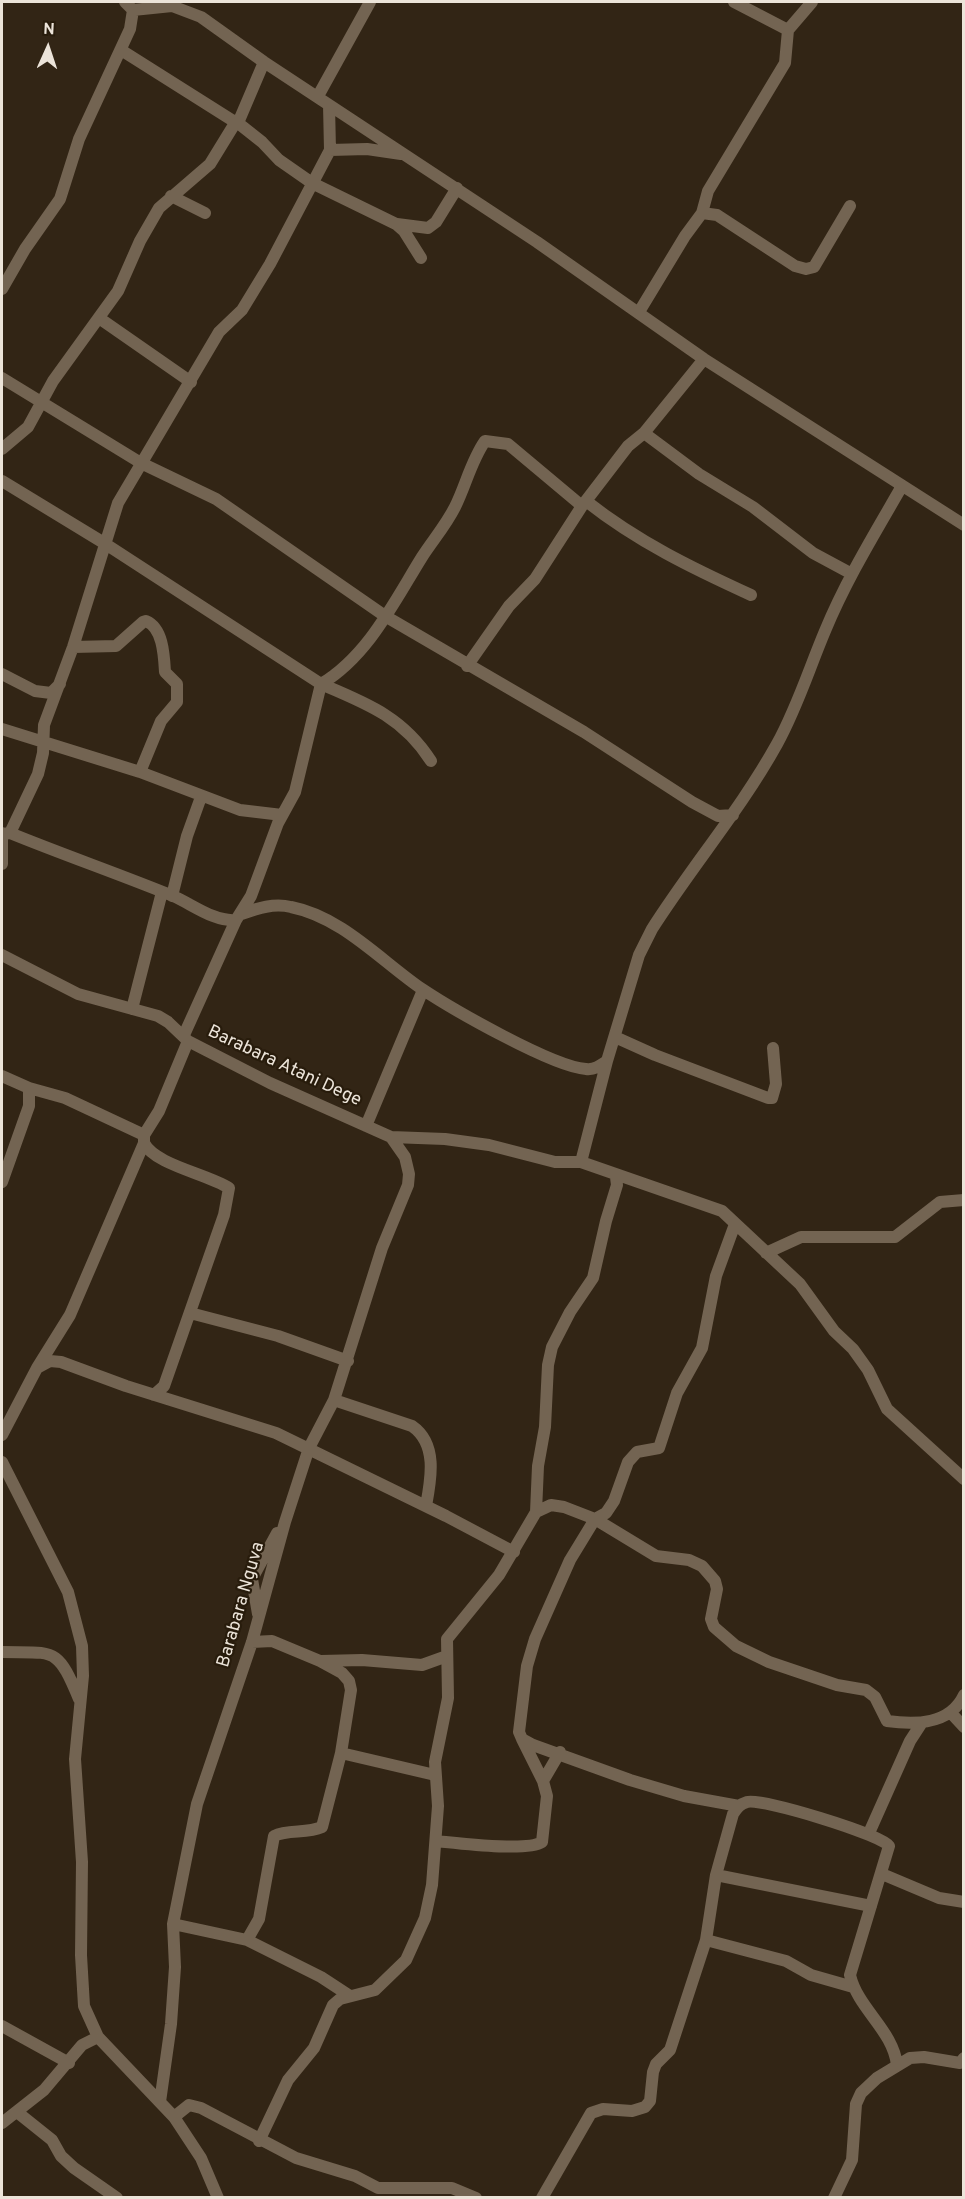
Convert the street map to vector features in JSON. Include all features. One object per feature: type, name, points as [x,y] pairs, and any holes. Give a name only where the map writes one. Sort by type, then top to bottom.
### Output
[{"type":"street","points":[[318,96],[370,2]]},
{"type":"street","points":[[734,2],[788,30]]},
{"type":"street","points":[[639,312],[685,236],[702,213],[708,191],[785,63],[788,30],[812,2]]},
{"type":"street","points":[[2,289],[25,249],[60,199],[79,139],[130,29],[129,6],[172,6],[187,10],[457,188],[704,359],[963,525]]},
{"type":"street","points":[[121,51],[236,121],[262,142],[279,160],[312,183],[396,224],[404,231],[421,258]]},
{"type":"street","points":[[2,449],[28,427],[41,400],[118,291],[149,224],[171,196],[210,164],[236,121],[264,62]]},
{"type":"street","points":[[2,864],[5,833],[38,774],[44,741],[44,725],[73,647],[118,503],[219,332],[242,310],[270,264],[330,150],[329,105]]},
{"type":"street","points":[[330,150],[367,149],[406,155]]},
{"type":"street","points":[[396,224],[428,228],[436,222],[457,188]]},
{"type":"street","points":[[171,196],[205,213]]},
{"type":"street","points":[[702,213],[717,215],[795,266],[806,269],[814,267],[850,206]]},
{"type":"street","points":[[99,318],[191,382]]},
{"type":"street","points":[[467,666],[509,606],[534,579],[584,504],[628,446],[644,433],[704,359]]},
{"type":"street","points":[[2,378],[141,463],[216,499],[385,616],[467,666],[584,732],[725,818]]},
{"type":"street","points":[[644,433],[699,474],[753,507],[813,553],[852,574]]},
{"type":"street","points":[[2,1435],[37,1368],[70,1315],[144,1139],[159,1111],[186,1038],[239,917],[251,896],[282,815],[295,792],[321,684],[340,672],[361,650],[385,616],[449,520],[462,494],[471,466],[485,441],[508,444],[584,504],[662,553],[751,595]]},
{"type":"street","points":[[2,481],[104,543],[321,684],[364,702],[400,724],[431,761]]},
{"type":"street","points":[[581,1162],[607,1062],[639,955],[652,929],[725,818],[755,782],[788,724],[852,574],[902,486]]},
{"type":"street","points":[[73,647],[116,646],[143,622],[146,621],[155,627],[165,656],[165,672],[177,684],[178,694],[177,702],[161,722],[140,772]]},
{"type":"street","points":[[2,674],[35,691],[51,693],[60,684]]},
{"type":"street","points":[[2,729],[140,772],[240,810],[282,815]]},
{"type":"street","points":[[132,1009],[167,894],[201,797]]},
{"type":"street","points":[[5,833],[167,894],[220,918],[239,917],[283,905],[306,911],[345,930],[423,990],[550,1059],[586,1069],[597,1068],[607,1062]]},
{"type":"street","name":"Barabara Atani Dege","points":[[2,955],[78,993],[158,1016],[186,1038],[270,1083],[391,1137]]},
{"type":"street","points":[[366,1126],[423,990]]},
{"type":"street","points":[[615,1037],[655,1055],[768,1098],[772,1098],[776,1084],[773,1048]]},
{"type":"street","points":[[2,1076],[29,1088],[65,1098],[144,1139],[156,1156],[218,1180],[229,1188],[224,1215],[164,1386],[154,1395]]},
{"type":"street","points":[[2,1182],[29,1106],[29,1088]]},
{"type":"street","points":[[391,1137],[445,1139],[489,1145],[555,1162],[581,1162],[616,1177],[699,1201],[722,1211],[800,1284],[834,1331],[853,1349],[868,1370],[887,1409],[938,1454],[947,1467],[963,1479]]},
{"type":"street","name":"Barabara Nguva","points":[[160,2102],[171,2024],[175,1967],[173,1924],[197,1804],[252,1642],[285,1522],[309,1448],[334,1400],[382,1248],[408,1185],[410,1174],[405,1157],[391,1137]]},
{"type":"street","points":[[259,2141],[288,2080],[314,2048],[333,2005],[340,1999],[375,1990],[406,1960],[425,1918],[436,1841],[438,1806],[435,1775],[448,1698],[447,1639],[499,1575],[536,1512],[538,1466],[545,1427],[548,1365],[552,1347],[570,1312],[593,1278],[617,1185],[616,1177]]},
{"type":"street","points":[[765,1253],[801,1237],[895,1237],[940,1202],[963,1200]]},
{"type":"street","points":[[436,1841],[515,1847],[538,1845],[542,1842],[546,1807],[543,1781],[522,1739],[519,1718],[535,1639],[570,1560],[595,1519],[606,1513],[614,1501],[628,1462],[637,1452],[659,1448],[677,1393],[702,1348],[716,1276],[735,1224]]},
{"type":"street","points":[[190,1313],[278,1336],[348,1361]]},
{"type":"street","points":[[37,1368],[50,1361],[61,1362],[167,1400],[276,1433],[514,1552]]},
{"type":"street","points":[[164,1386],[167,1400]]},
{"type":"street","points":[[334,1400],[412,1426],[419,1431],[426,1441],[432,1469],[426,1506]]},
{"type":"street","points":[[2,1462],[68,1592],[82,1646],[83,1676],[79,1700],[76,1796],[82,1862],[82,1987],[88,2016],[98,2037],[174,2117],[201,2158],[218,2198]]},
{"type":"street","points":[[536,1512],[551,1505],[595,1519],[656,1556],[689,1560],[702,1566],[715,1581],[717,1588],[711,1619],[714,1627],[735,1646],[769,1662],[837,1684],[866,1690],[875,1696],[887,1721],[921,1724],[951,1713],[963,1695]]},
{"type":"street","points":[[247,1940],[259,1919],[274,1836],[281,1832],[301,1832],[322,1827],[341,1753],[351,1690],[349,1681],[342,1673],[320,1661],[272,1641],[252,1642]]},
{"type":"street","points":[[2,1652],[48,1653],[58,1658],[79,1700]]},
{"type":"street","points":[[320,1661],[362,1660],[405,1666],[422,1665],[447,1656]]},
{"type":"street","points":[[951,1713],[963,1726]]},
{"type":"street","points":[[869,1833],[910,1741],[921,1724]]},
{"type":"street","points":[[522,1739],[662,1790],[739,1806]]},
{"type":"street","points":[[543,1781],[560,1752]]},
{"type":"street","points":[[341,1753],[435,1775]]},
{"type":"street","points":[[542,2198],[591,2113],[603,2109],[632,2111],[645,2107],[650,2101],[653,2072],[656,2064],[670,2050],[706,1940],[716,1875],[733,1814],[739,1806],[749,1802],[768,1804],[869,1833],[889,1846],[850,1975],[853,1987],[892,2043],[897,2065]]},
{"type":"street","points":[[882,1874],[939,1898],[963,1902]]},
{"type":"street","points":[[716,1875],[871,1906]]},
{"type":"street","points":[[173,1924],[247,1940],[321,1977],[350,1996]]},
{"type":"street","points":[[706,1940],[786,1961],[811,1976],[853,1987]]},
{"type":"street","points":[[82,2046],[88,2016]]},
{"type":"street","points":[[2,2026],[69,2062]]},
{"type":"street","points":[[2,2123],[44,2090],[82,2046],[98,2037]]},
{"type":"street","points":[[834,2198],[852,2160],[856,2104],[861,2093],[897,2065],[910,2058],[924,2057],[960,2063],[963,2058]]},
{"type":"street","points":[[174,2117],[189,2105],[201,2108],[259,2141],[296,2158],[355,2176],[378,2188],[452,2188],[476,2198]]},
{"type":"street","points":[[17,2112],[52,2140],[61,2156],[74,2168],[117,2198]]}]
